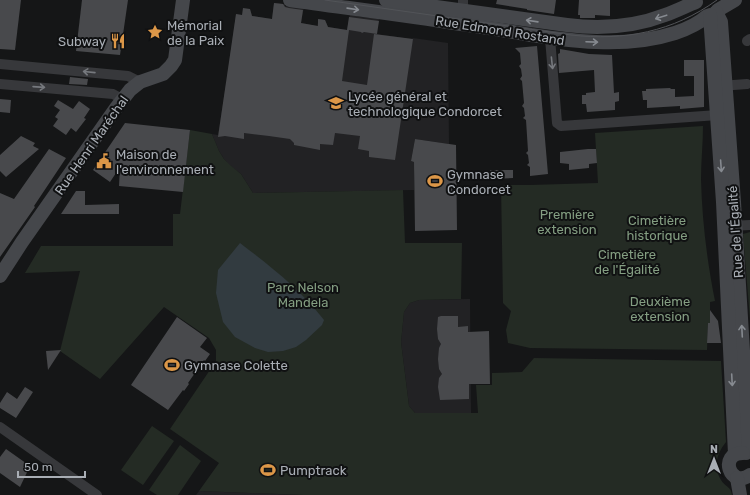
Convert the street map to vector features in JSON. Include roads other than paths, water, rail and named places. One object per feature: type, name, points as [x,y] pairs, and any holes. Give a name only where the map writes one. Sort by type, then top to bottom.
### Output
[{"type":"street","name":"Rue Henri Maréchal","points":[[0,276],[122,99],[140,82],[163,74],[175,60],[183,0]]},
{"type":"street","name":"Rue Edmond Rostand","points":[[290,0],[550,38],[593,42],[645,40],[685,30],[700,22],[713,11],[734,0]]},
{"type":"street","name":"Rue Edmond Rostand","points":[[386,0],[463,5],[575,26],[606,27],[625,26],[652,20],[697,1]]},
{"type":"street","points":[[697,1],[697,8],[703,15],[713,11]]},
{"type":"street","name":"Rue de l'Égalité","points":[[713,11],[721,86],[744,455],[729,460],[728,464],[730,472],[733,476],[746,478]]},
{"type":"street","points":[[550,38],[557,123],[561,126],[718,115]]},
{"type":"street","points":[[0,64],[115,74],[128,76],[140,82]]},
{"type":"street","points":[[109,93],[113,89],[115,74]]},
{"type":"street","points":[[0,84],[109,93],[122,99]]},
{"type":"street","points":[[721,86],[748,84]]},
{"type":"street","name":"Rue de l'Égalité","points":[[721,86],[718,115],[730,226]]},
{"type":"street","points":[[730,226],[750,225]]},
{"type":"street","points":[[0,427],[97,495]]},
{"type":"street","points":[[740,495],[746,478]]},
{"type":"tram line","points":[[325,0],[591,37],[629,35],[665,27],[683,20],[717,0]]},
{"type":"place","name":"Mémorial de la Paix","points":[[155,32]]},
{"type":"place","name":"Subway","points":[[118,41]]},
{"type":"place","name":"Lycée général et technologique Condorcet","points":[[336,103]]},
{"type":"place","name":"Maison de l'environnement","points":[[104,161]]},
{"type":"place","name":"Gymnase Condorcet","points":[[435,181]]},
{"type":"place","name":"Gymnase Colette","points":[[172,365]]},
{"type":"place","name":"Pumptrack","points":[[268,470]]},
{"type":"park label","name":"Première extension","points":[[567,222]]},
{"type":"park label","name":"Cimetière historique","points":[[657,228]]},
{"type":"park label","name":"Cimetière de l'Égalité","points":[[627,262]]},
{"type":"park label","name":"Parc Nelson Mandela","points":[[303,294]]},
{"type":"park label","name":"Deuxième extension","points":[[660,308]]}]
